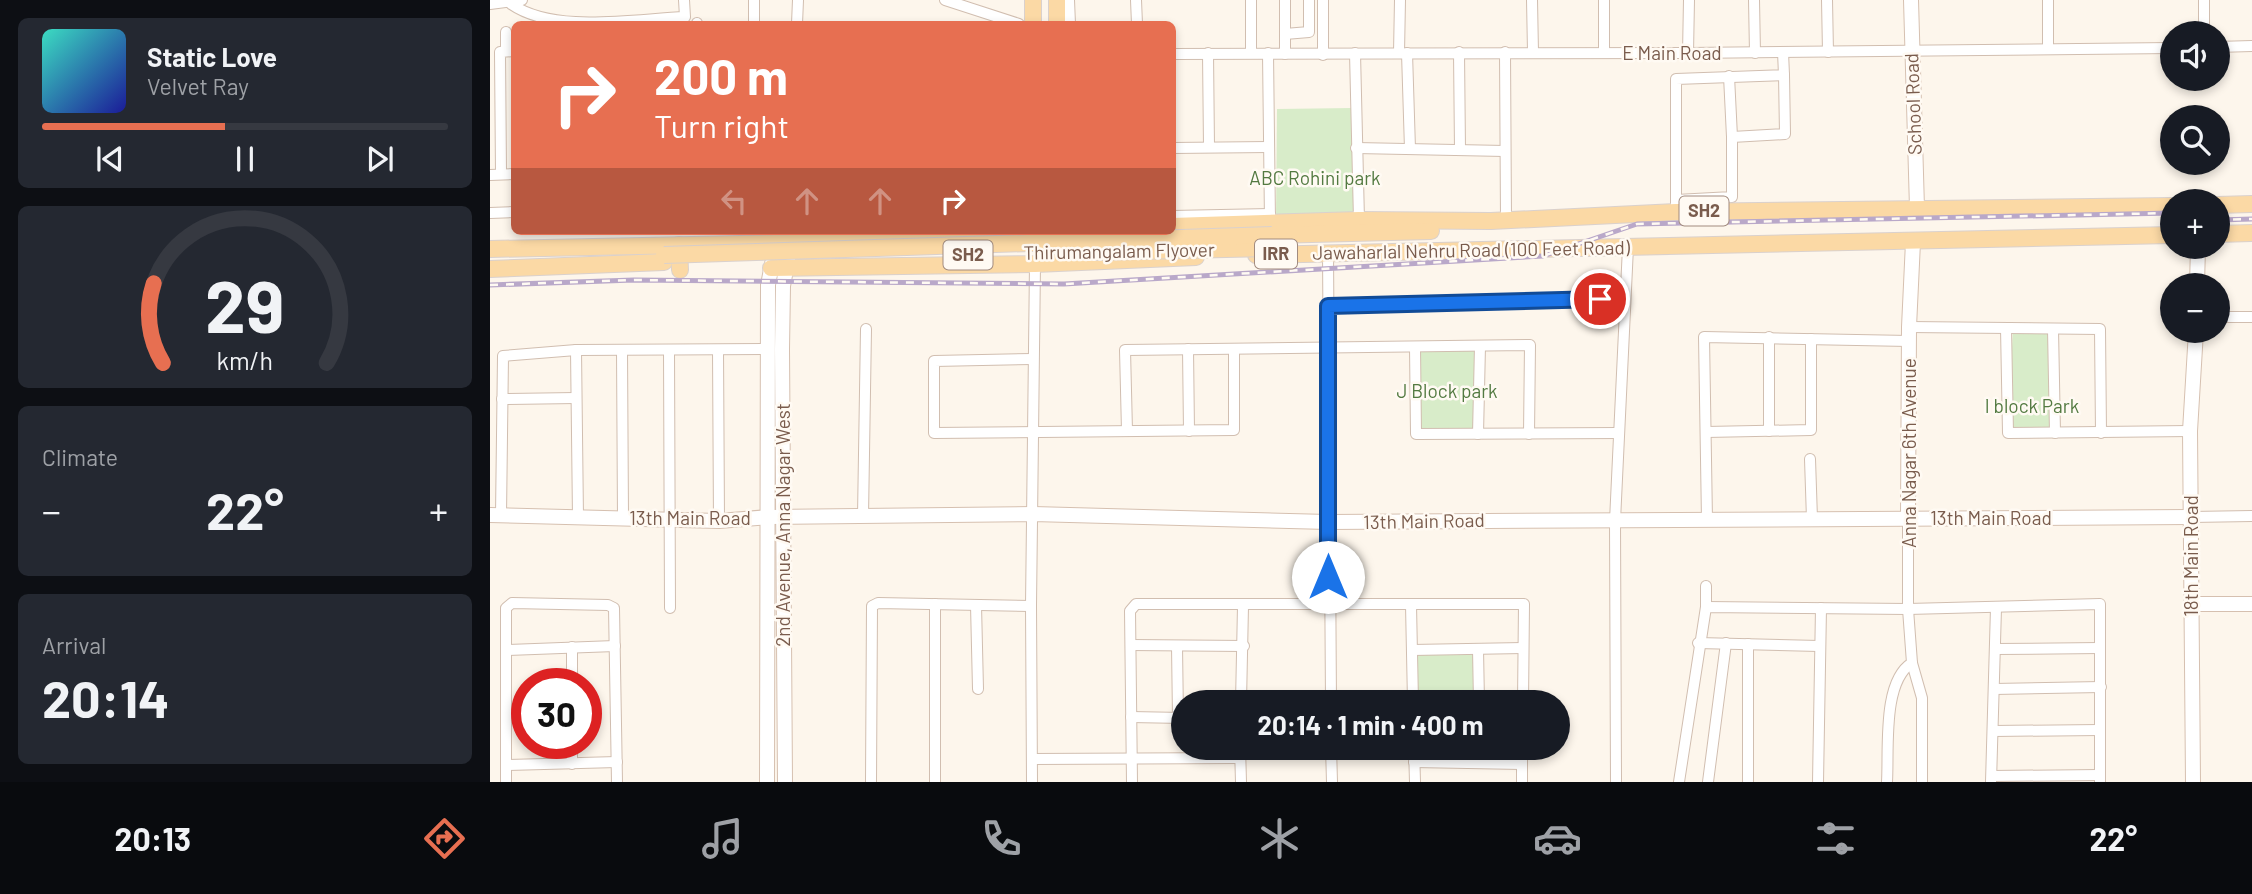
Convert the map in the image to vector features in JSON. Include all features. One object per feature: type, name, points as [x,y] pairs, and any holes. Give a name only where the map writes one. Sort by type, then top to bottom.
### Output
[{"type":"main road","points":[[1033,0],[1033,21]]},
{"type":"main road","points":[[1057,0],[1057,21]]},
{"type":"main road","points":[[2230,205],[2252,204]]},
{"type":"main road","name":"Jawaharlal Nehru Road (100 Feet Road)","points":[[1176,226],[1271,230],[1359,220],[1498,221],[1676,206],[2160,206]]},
{"type":"main road","name":"Thirumangalam Flyover","points":[[1176,235],[1271,230],[1477,229],[1498,221]]},
{"type":"main road","name":"Thirumangalam Flyover","points":[[1271,230],[1473,242],[1494,249]]},
{"type":"main road","points":[[2230,233],[2252,233]]},
{"type":"main road","points":[[490,249],[680,245],[782,237],[864,235]]},
{"type":"main road","points":[[1034,235],[1035,264]]},
{"type":"main road","points":[[1057,235],[1057,263]]},
{"type":"main road","points":[[1127,235],[1127,260]]},
{"type":"main road","name":"Thirumangalam Flyover","points":[[490,269],[1166,235]]},
{"type":"main road","name":"Jawaharlal Nehru Road (100 Feet Road)","points":[[779,268],[1035,264],[1328,252],[2160,235]]},
{"type":"main road","points":[[680,245],[680,270]]},
{"type":"main road","name":"Thirumangalam Flyover","points":[[490,258],[664,259]]},
{"type":"street","points":[[495,3],[517,2],[543,20],[592,21],[685,17],[684,0]]},
{"type":"street","points":[[754,0],[754,21]]},
{"type":"street","points":[[797,21],[798,0]]},
{"type":"street","points":[[945,0],[1010,21]]},
{"type":"street","points":[[1069,0],[1070,21]]},
{"type":"street","points":[[1136,0],[1138,21]]},
{"type":"street","points":[[1251,0],[1251,53]]},
{"type":"street","points":[[1285,0],[1285,54]]},
{"type":"street","points":[[1285,34],[1308,32],[1309,0]]},
{"type":"street","points":[[1323,0],[1324,55]]},
{"type":"street","points":[[1401,0],[1410,149]]},
{"type":"street","points":[[1532,0],[1533,52]]},
{"type":"street","points":[[1604,0],[1604,52]]},
{"type":"street","points":[[1688,53],[1689,0]]},
{"type":"street","points":[[1754,0],[1755,52]]},
{"type":"street","points":[[1827,0],[1828,52]]},
{"type":"street","name":"School Road","points":[[1911,0],[1917,208]]},
{"type":"street","points":[[2048,0],[2049,49]]},
{"type":"street","points":[[2204,0],[2204,21]]},
{"type":"street","points":[[496,175],[507,52],[506,32]]},
{"type":"street","points":[[2230,47],[2252,46]]},
{"type":"street","name":"E Main Road","points":[[1176,54],[1688,53],[2160,48]]},
{"type":"street","points":[[1459,52],[1460,150]]},
{"type":"street","points":[[1498,221],[1505,150],[1505,52]]},
{"type":"street","points":[[1732,138],[1785,134],[1783,52]]},
{"type":"street","points":[[1208,53],[1209,147]]},
{"type":"street","points":[[1176,217],[1271,230],[1268,53]]},
{"type":"street","points":[[1355,53],[1359,220]]},
{"type":"street","points":[[1729,76],[1732,197],[1676,206],[1675,79],[1729,76],[1784,75]]},
{"type":"street","points":[[1176,148],[1269,147]]},
{"type":"street","points":[[1356,148],[1505,150]]},
{"type":"street","points":[[490,213],[511,212]]},
{"type":"street","points":[[779,268],[782,237]]},
{"type":"street","name":"Anna Nagar 6th Avenue","points":[[1913,242],[1909,334],[1908,609],[1912,663],[1922,698],[1922,782]]},
{"type":"street","points":[[1616,782],[1615,521],[1628,247]]},
{"type":"street","points":[[1328,252],[1331,690]]},
{"type":"street","points":[[1032,782],[1035,264]]},
{"type":"street","name":"2nd Avenue, Anna Nagar West","points":[[779,268],[768,349],[785,782]]},
{"type":"street","name":"2nd Avenue, Anna Nagar West","points":[[767,782],[783,286],[779,268]]},
{"type":"street","points":[[1328,306],[1625,299]]},
{"type":"street","points":[[2230,317],[2252,317]]},
{"type":"street","points":[[2006,328],[2008,433],[2190,431]]},
{"type":"street","points":[[1707,520],[1704,337],[1811,339],[2006,328],[2100,329],[2101,433]]},
{"type":"street","points":[[863,516],[866,329]]},
{"type":"street","points":[[2053,329],[2056,433]]},
{"type":"street","points":[[1769,337],[1769,431]]},
{"type":"street","points":[[1706,432],[1811,430],[1811,339]]},
{"type":"street","name":"18th Main Road","points":[[2193,782],[2190,431],[2195,343]]},
{"type":"street","points":[[1127,431],[1125,350],[1530,345],[1529,434]]},
{"type":"street","points":[[1478,434],[1480,346]]},
{"type":"street","points":[[1415,347],[1416,434],[1619,433]]},
{"type":"street","points":[[496,515],[503,356],[576,350],[768,349]]},
{"type":"street","points":[[1188,349],[1189,431]]},
{"type":"street","points":[[576,350],[578,517]]},
{"type":"street","points":[[622,350],[623,518]]},
{"type":"street","points":[[669,350],[670,608]]},
{"type":"street","points":[[718,350],[719,520]]},
{"type":"street","points":[[1033,359],[934,361],[934,433],[1234,430],[1234,350]]},
{"type":"street","points":[[502,399],[576,398]]},
{"type":"street","points":[[1810,459],[1812,519]]},
{"type":"street","name":"13th Main Road","points":[[496,515],[719,520],[1033,514],[1328,522],[2191,517]]},
{"type":"street","points":[[2191,517],[2252,516]]},
{"type":"street","points":[[1679,782],[1698,643],[1706,607],[1706,586]]},
{"type":"street","points":[[934,782],[935,604]]},
{"type":"street","points":[[1132,782],[1130,611],[1136,604],[1524,604],[1523,690]]},
{"type":"street","points":[[1706,607],[1908,609],[2101,604],[2100,778],[1992,779],[1996,608]]},
{"type":"street","points":[[2192,604],[2252,604]]},
{"type":"street","points":[[506,782],[507,605],[613,606],[617,782]]},
{"type":"street","points":[[1411,605],[1413,690]]},
{"type":"street","points":[[871,782],[872,606],[1031,606]]},
{"type":"street","points":[[976,606],[978,689]]},
{"type":"street","points":[[1242,690],[1243,606]]},
{"type":"street","points":[[1818,782],[1821,608]]},
{"type":"street","points":[[1698,643],[1819,646]]},
{"type":"street","points":[[1708,782],[1726,643]]},
{"type":"street","points":[[1748,644],[1748,782]]},
{"type":"street","points":[[1130,645],[1244,646]]},
{"type":"street","points":[[506,650],[615,646]]},
{"type":"street","points":[[1177,646],[1179,690]]},
{"type":"street","points":[[572,647],[572,668]]},
{"type":"street","points":[[1995,649],[2100,648]]},
{"type":"street","points":[[1478,649],[1479,690]]},
{"type":"street","points":[[1412,650],[1523,649]]},
{"type":"street","points":[[1887,782],[1892,696],[1898,675],[1912,663]]},
{"type":"street","points":[[1994,689],[2101,687]]},
{"type":"street","points":[[1131,717],[1171,718]]},
{"type":"street","points":[[1993,731],[2100,730]]},
{"type":"street","points":[[1033,760],[1171,757]]},
{"type":"street","points":[[572,759],[572,764]]},
{"type":"street","points":[[1240,760],[1241,782]]},
{"type":"street","points":[[1331,760],[1332,782]]},
{"type":"street","points":[[1522,760],[1522,782]]},
{"type":"street","points":[[506,765],[617,762]]},
{"type":"street","points":[[1415,782],[1414,762],[1522,764]]},
{"type":"green space","name":"ABC Rohini park","points":[[1352,108],[1355,214],[1276,218],[1277,109]]},
{"type":"green space","name":"I block Park","points":[[2013,328],[2053,329],[2055,433],[2008,427]]},
{"type":"green space","name":"J Block park","points":[[1480,346],[1478,434],[1416,434],[1415,347]]},
{"type":"green space","points":[[1478,649],[1479,690],[1413,690],[1412,650]]},
{"type":"railway","points":[[490,285],[634,280],[1064,284],[1543,256],[1637,224],[2160,213]]},
{"type":"railway","points":[[2230,220],[2252,219]]},
{"type":"route","points":[[1328,577],[1328,306],[1600,299]]}]
